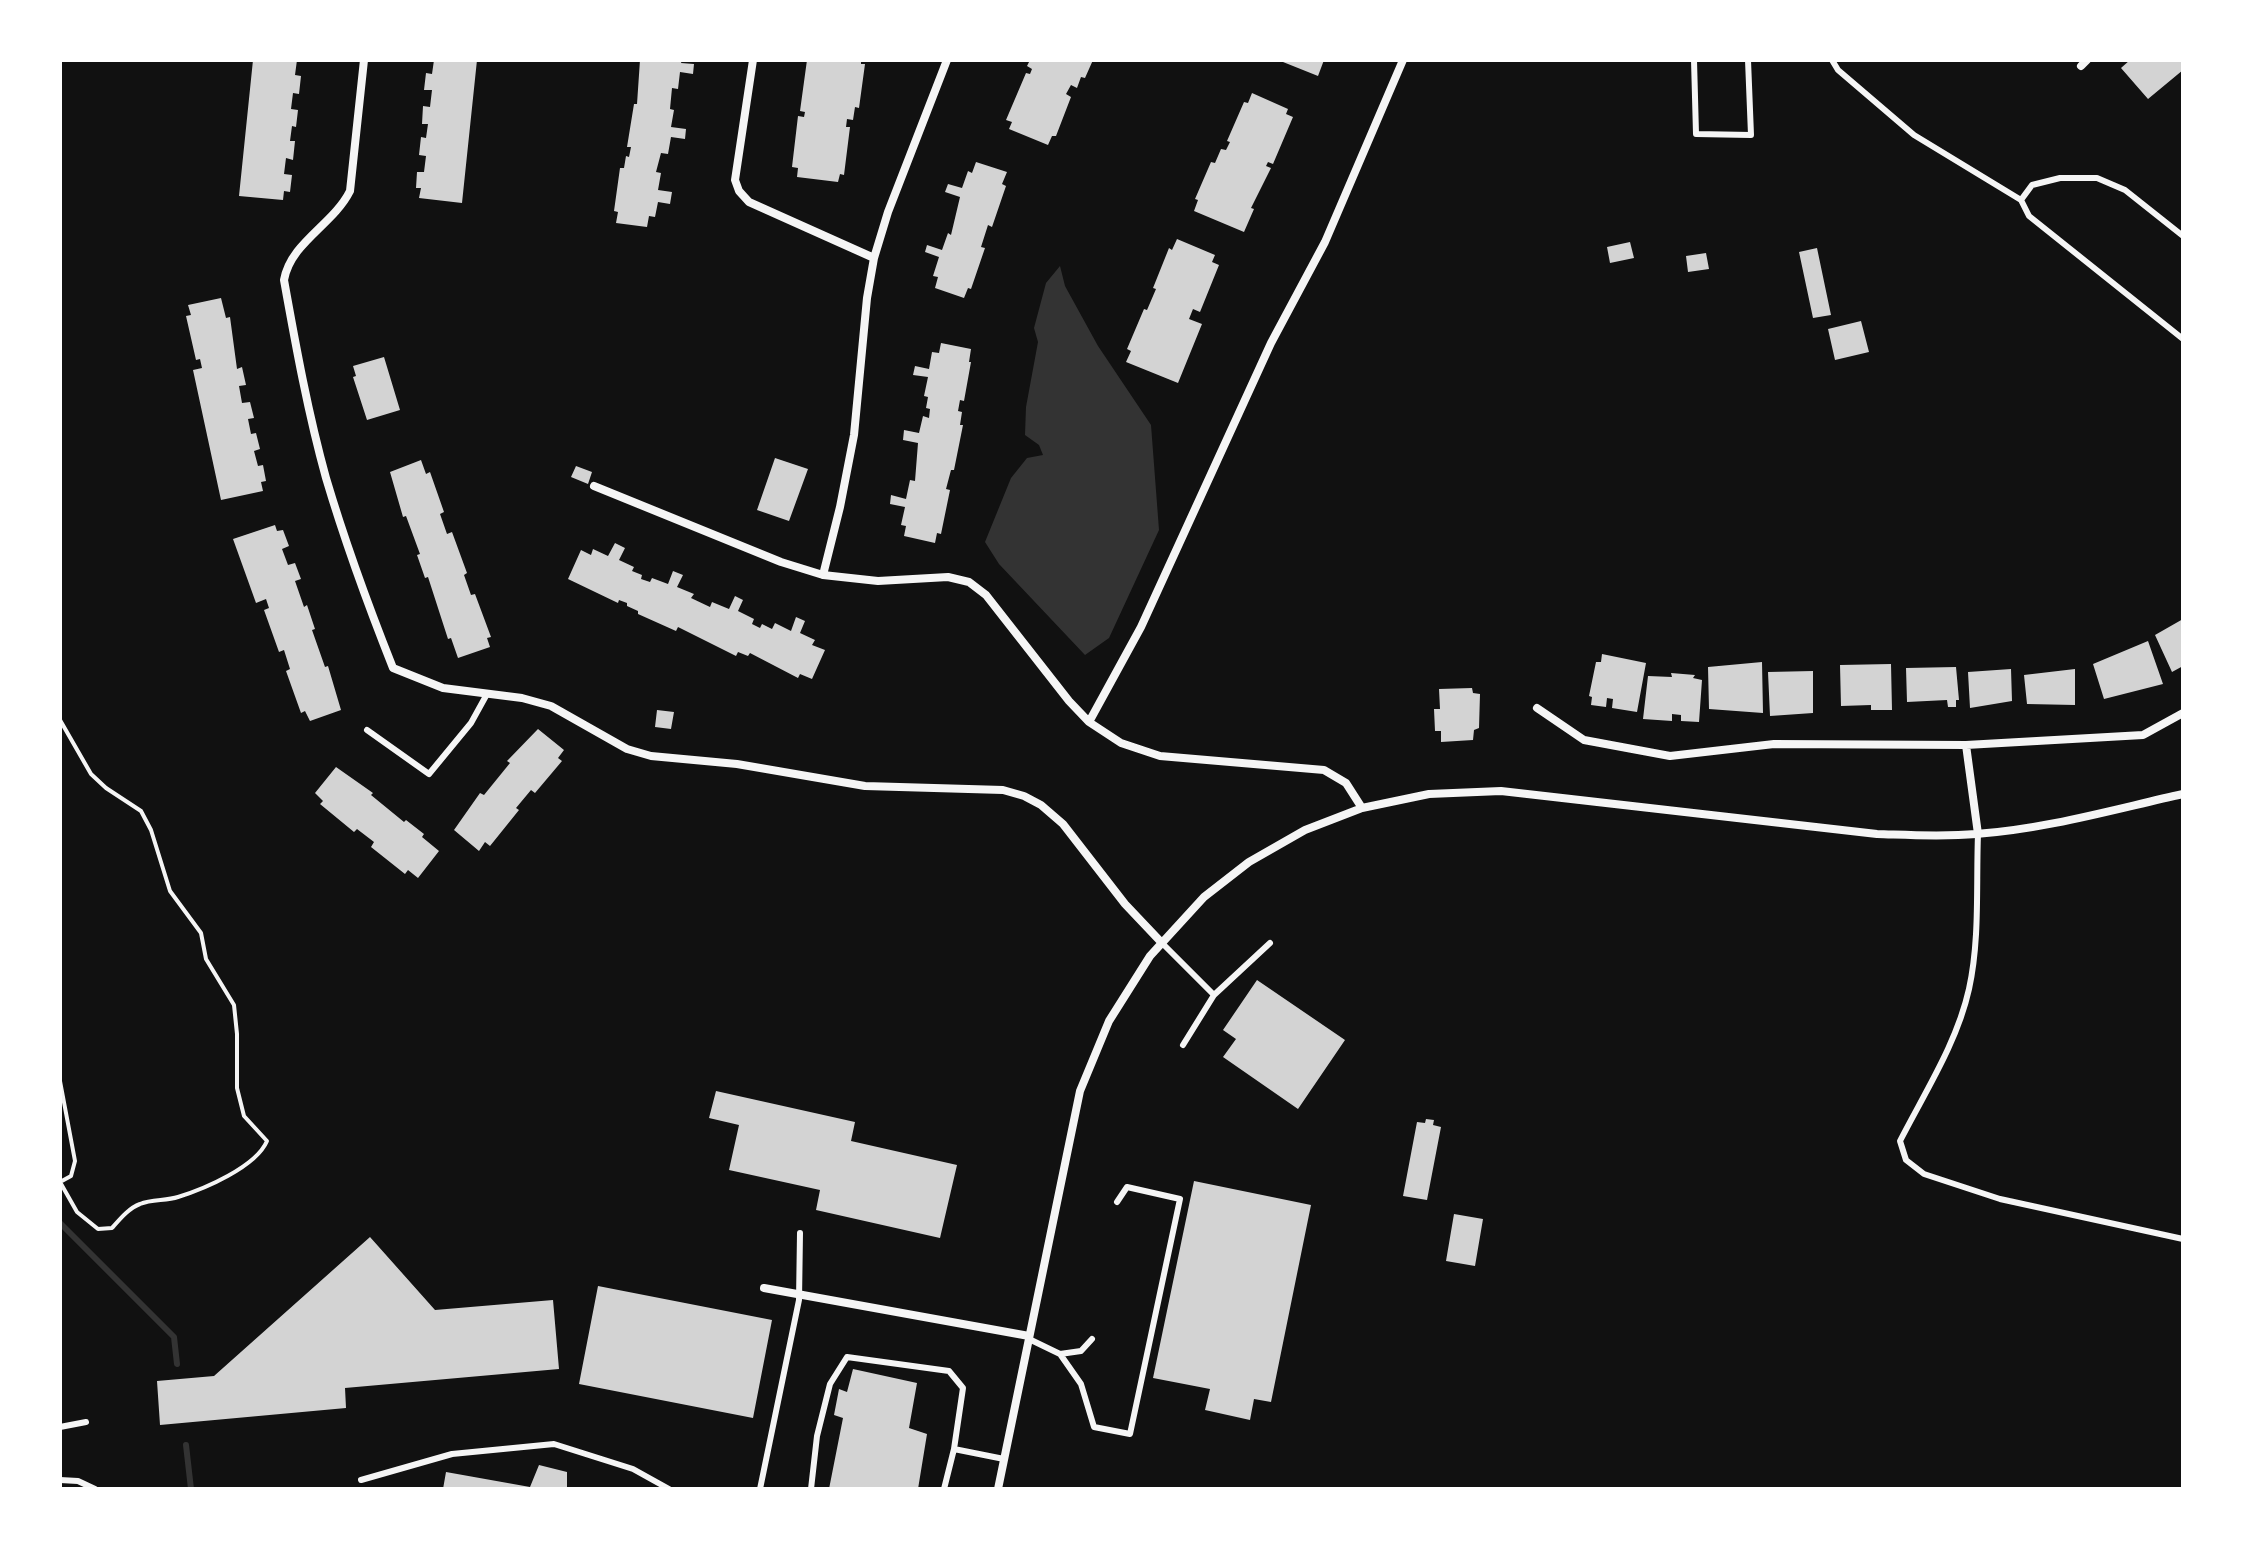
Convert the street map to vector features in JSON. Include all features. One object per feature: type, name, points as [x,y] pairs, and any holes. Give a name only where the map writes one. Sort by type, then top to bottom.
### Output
[{"type":"street","points":[[364,60],[350,191],[342,207],[292,256],[284,280],[302,379],[326,477],[347,546],[393,668],[443,688],[522,698],[551,706],[627,749],[651,756],[737,764],[865,786],[1003,790],[1024,796],[1041,805],[1063,824],[1125,904],[1161,942]]},
{"type":"street","points":[[753,60],[735,180],[739,191],[749,202],[874,258]]},
{"type":"street","points":[[823,575],[854,435],[867,298],[874,258],[888,212],[947,60]]},
{"type":"street","points":[[1089,722],[1141,627],[1271,343],[1325,242],[1403,60]]},
{"type":"street","points":[[594,486],[781,562],[823,575],[878,581],[948,577],[969,582],[986,595],[1069,701],[1089,722],[1121,743],[1160,756],[1324,770],[1346,783],[1362,808]]},
{"type":"street","points":[[1537,708],[1584,740],[1670,756],[1774,744],[1966,745],[2143,735],[2183,713]]},
{"type":"street","points":[[1966,745],[1978,834]]},
{"type":"street","points":[[998,1489],[1080,1091],[1109,1021],[1161,942],[1204,897],[1249,862],[1305,830],[1362,808],[1429,794],[1501,791],[1877,834],[1978,834],[2048,824],[2183,794]]},
{"type":"street","points":[[764,1288],[1029,1338]]},
{"type":"lane","points":[[1694,60],[1696,134],[1751,135],[1748,60]]},
{"type":"lane","points":[[1832,60],[1838,70],[1914,135],[2021,200],[2029,216],[2183,339]]},
{"type":"lane","points":[[2021,200],[2032,185],[2060,178],[2097,178],[2125,190],[2183,236]]},
{"type":"lane","points":[[367,730],[429,774],[471,723],[487,694]]},
{"type":"lane","points":[[1978,834],[1975,946],[1969,989],[1952,1040],[1900,1141],[1906,1160],[1924,1174],[2000,1199],[2183,1239]]},
{"type":"lane","points":[[1161,942],[1214,995]]},
{"type":"lane","points":[[1183,1045],[1214,995],[1270,943]]},
{"type":"lane","points":[[1029,1338],[1060,1354],[1081,1384],[1094,1427],[1130,1434],[1180,1199],[1127,1187],[1117,1202]]},
{"type":"lane","points":[[760,1489],[800,1294],[800,1233]]},
{"type":"lane","points":[[1060,1354],[1081,1351],[1092,1339]]},
{"type":"lane","points":[[811,1489],[817,1436],[830,1384],[847,1357],[949,1371],[963,1388],[954,1449],[944,1489]]},
{"type":"lane","points":[[60,1427],[86,1422]]},
{"type":"lane","points":[[361,1480],[452,1454],[554,1444],[633,1469],[669,1489]]},
{"type":"lane","points":[[954,1449],[1004,1459]]},
{"type":"lane","points":[[60,1480],[78,1481],[92,1488]]},
{"type":"path","points":[[60,720],[91,774],[141,811],[151,830],[170,891],[201,933],[206,959],[234,1005],[237,1088],[244,1116],[267,1141],[263,1150],[218,1182],[175,1198],[139,1204],[112,1228],[98,1229],[77,1212],[60,1182],[71,1176],[75,1161],[60,1081]]},
{"type":"shaded area","points":[[1060,266],[1065,286],[1098,346],[1151,425],[1159,530],[1109,638],[1085,655],[999,564],[985,542],[1011,478],[1027,458],[1043,455],[1039,445],[1025,435],[1026,407],[1038,342],[1034,328],[1046,283]]},
{"type":"building","points":[[253,60],[297,60],[295,75],[301,76],[299,94],[293,93],[291,109],[298,110],[290,141],[295,141],[293,160],[286,158],[284,174],[292,175],[290,192],[284,191],[283,200],[239,196]]},
{"type":"building","points":[[434,60],[477,60],[462,203],[419,198],[421,188],[416,188],[417,172],[424,172],[426,156],[419,155],[421,137],[426,138],[428,124],[422,124],[423,106],[430,107],[432,90],[424,90],[426,73],[432,74]]},
{"type":"building","points":[[640,60],[682,60],[681,63],[694,64],[693,74],[680,72],[678,89],[672,88],[670,109],[674,110],[671,127],[686,129],[685,139],[671,137],[668,154],[661,153],[656,172],[661,173],[658,190],[672,192],[670,204],[658,202],[655,217],[649,216],[647,227],[616,223],[618,212],[614,211],[620,168],[624,168],[631,147],[627,147],[634,104],[637,104]]},
{"type":"building","points":[[807,60],[861,60],[861,64],[865,64],[859,108],[855,107],[853,120],[847,119],[846,127],[850,127],[844,175],[840,174],[838,182],[797,177],[798,168],[792,167],[798,116],[804,117],[805,112],[800,111]]},
{"type":"building","points":[[1030,60],[1093,60],[1085,78],[1081,77],[1077,88],[1071,85],[1066,94],[1071,97],[1056,136],[1052,136],[1048,145],[1009,129],[1012,122],[1006,120],[1026,73],[1030,74],[1032,69],[1027,66]]},
{"type":"building","points":[[1278,60],[1324,60],[1318,76]]},
{"type":"building","points":[[2130,60],[2183,60],[2183,70],[2148,99],[2121,68]]},
{"type":"building","points":[[1252,93],[1288,109],[1286,114],[1293,117],[1273,164],[1268,162],[1266,166],[1271,168],[1251,208],[1254,209],[1244,232],[1194,211],[1198,200],[1195,199],[1211,162],[1215,163],[1221,149],[1226,150],[1244,102],[1248,103]]},
{"type":"building","points":[[976,162],[1007,172],[1002,184],[1006,186],[992,227],[988,225],[981,247],[985,248],[971,289],[968,288],[964,298],[935,288],[938,277],[933,276],[939,257],[925,252],[927,245],[942,250],[948,233],[951,235],[960,197],[945,192],[948,184],[962,188],[968,171],[972,173]]},
{"type":"building","points":[[1177,239],[1215,255],[1212,262],[1219,265],[1200,312],[1193,309],[1189,319],[1202,324],[1178,383],[1126,362],[1131,351],[1127,349],[1156,289],[1153,288],[1169,248],[1172,250]]},
{"type":"building","points":[[1630,242],[1634,258],[1610,263],[1607,247]]},
{"type":"building","points":[[1817,248],[1831,315],[1813,318],[1799,252]]},
{"type":"building","points":[[1706,253],[1709,269],[1688,272],[1686,256]]},
{"type":"building","points":[[221,298],[226,318],[230,317],[237,369],[242,367],[246,385],[239,386],[242,403],[250,402],[254,418],[248,419],[251,434],[256,433],[260,449],[254,451],[258,466],[263,465],[266,481],[261,482],[263,491],[221,500],[193,370],[202,368],[200,359],[196,360],[186,316],[191,315],[188,305]]},
{"type":"building","points":[[1861,321],[1869,352],[1835,360],[1828,329]]},
{"type":"building","points":[[941,343],[971,349],[971,362],[964,401],[960,400],[958,411],[962,412],[960,425],[963,425],[954,470],[951,470],[946,489],[950,490],[941,534],[937,533],[935,543],[904,536],[906,526],[901,525],[905,507],[890,504],[891,495],[906,499],[910,480],[915,481],[918,443],[903,440],[904,430],[919,433],[923,416],[929,418],[930,409],[926,408],[928,397],[924,396],[928,377],[913,375],[915,366],[929,369],[932,352],[939,353]]},
{"type":"building","points":[[384,357],[400,410],[367,420],[353,377],[356,376],[353,366]]},
{"type":"building","points":[[775,458],[808,469],[789,521],[757,510]]},
{"type":"building","points":[[421,460],[426,474],[430,472],[444,512],[440,514],[447,534],[452,532],[467,573],[464,575],[471,595],[475,594],[491,637],[487,638],[490,647],[458,658],[451,638],[448,639],[428,577],[425,578],[417,555],[420,554],[406,516],[403,517],[390,472]]},
{"type":"building","points":[[576,466],[592,472],[588,484],[571,477]]},
{"type":"building","points":[[275,525],[277,531],[283,530],[289,546],[282,549],[288,565],[295,563],[301,579],[295,581],[304,607],[307,605],[315,629],[312,630],[325,667],[328,666],[341,710],[310,721],[305,711],[301,713],[286,671],[290,669],[284,650],[279,652],[264,610],[269,608],[266,599],[256,603],[233,539]]},
{"type":"building","points":[[615,543],[625,548],[619,560],[634,567],[632,571],[642,575],[641,579],[650,582],[652,578],[668,584],[673,571],[683,575],[677,587],[694,594],[691,598],[710,607],[712,602],[729,609],[735,596],[743,600],[738,611],[754,619],[752,624],[760,628],[762,624],[772,629],[775,623],[791,631],[796,617],[805,621],[800,633],[815,640],[812,645],[825,650],[812,679],[800,674],[798,678],[750,653],[748,656],[738,652],[736,656],[678,627],[676,631],[638,614],[627,603],[619,600],[618,603],[568,579],[581,550],[591,555],[593,549],[608,556]]},
{"type":"building","points":[[2183,619],[2183,666],[2172,672],[2155,635]]},
{"type":"building","points":[[2148,641],[2163,684],[2104,699],[2093,664]]},
{"type":"building","points":[[1602,654],[1646,663],[1637,712],[1612,708],[1613,699],[1607,698],[1606,707],[1591,705],[1592,697],[1589,696],[1596,662],[1601,662]]},
{"type":"building","points":[[1762,662],[1763,713],[1709,709],[1708,667]]},
{"type":"building","points":[[1891,664],[1892,710],[1871,710],[1871,705],[1841,706],[1840,665]]},
{"type":"building","points":[[1956,667],[1959,700],[1956,700],[1956,707],[1948,707],[1947,700],[1907,702],[1906,668]]},
{"type":"building","points":[[2011,669],[2012,701],[1970,708],[1968,672]]},
{"type":"building","points":[[2075,669],[2075,705],[2027,704],[2024,675]]},
{"type":"building","points":[[1813,671],[1813,713],[1770,716],[1768,672]]},
{"type":"building","points":[[1671,673],[1695,675],[1693,678],[1702,680],[1699,722],[1681,721],[1681,715],[1672,714],[1672,721],[1643,719],[1648,676],[1672,677]]},
{"type":"building","points":[[1472,688],[1473,693],[1480,694],[1479,728],[1474,730],[1473,740],[1441,742],[1441,731],[1435,731],[1434,709],[1440,709],[1439,689]]},
{"type":"building","points":[[657,710],[674,712],[671,729],[655,727]]},
{"type":"building","points":[[538,729],[564,750],[558,758],[562,761],[535,793],[531,790],[490,846],[485,842],[479,851],[454,830],[480,793],[484,795],[510,763],[507,761]]},
{"type":"building","points":[[336,767],[373,793],[371,795],[404,822],[406,820],[424,834],[422,837],[439,851],[418,878],[408,870],[405,874],[371,847],[374,842],[357,829],[354,832],[320,804],[323,801],[315,793]]},
{"type":"building","points":[[1257,980],[1345,1040],[1298,1109],[1223,1057],[1236,1039],[1223,1030]]},
{"type":"building","points":[[716,1091],[855,1122],[851,1141],[957,1165],[940,1238],[816,1210],[820,1190],[729,1170],[739,1125],[709,1118]]},
{"type":"building","points":[[1426,1119],[1434,1120],[1433,1125],[1441,1127],[1427,1200],[1403,1196],[1417,1122],[1425,1123]]},
{"type":"building","points":[[1194,1181],[1311,1205],[1271,1402],[1254,1399],[1250,1420],[1205,1410],[1210,1389],[1153,1378]]},
{"type":"building","points":[[1454,1214],[1483,1219],[1475,1266],[1446,1261]]},
{"type":"building","points":[[370,1237],[435,1310],[553,1300],[559,1369],[345,1388],[346,1408],[160,1425],[157,1381],[214,1376]]},
{"type":"building","points":[[598,1286],[772,1320],[753,1418],[579,1384]]},
{"type":"building","points":[[853,1369],[917,1383],[909,1428],[927,1434],[918,1489],[829,1489],[843,1418],[834,1415],[839,1389],[847,1392]]},
{"type":"building","points":[[539,1465],[567,1472],[567,1489],[443,1489],[446,1472],[530,1487]]},
{"type":"waterway","points":[[60,1223],[174,1337],[177,1364]]},
{"type":"waterway","points":[[186,1445],[191,1489]]}]
